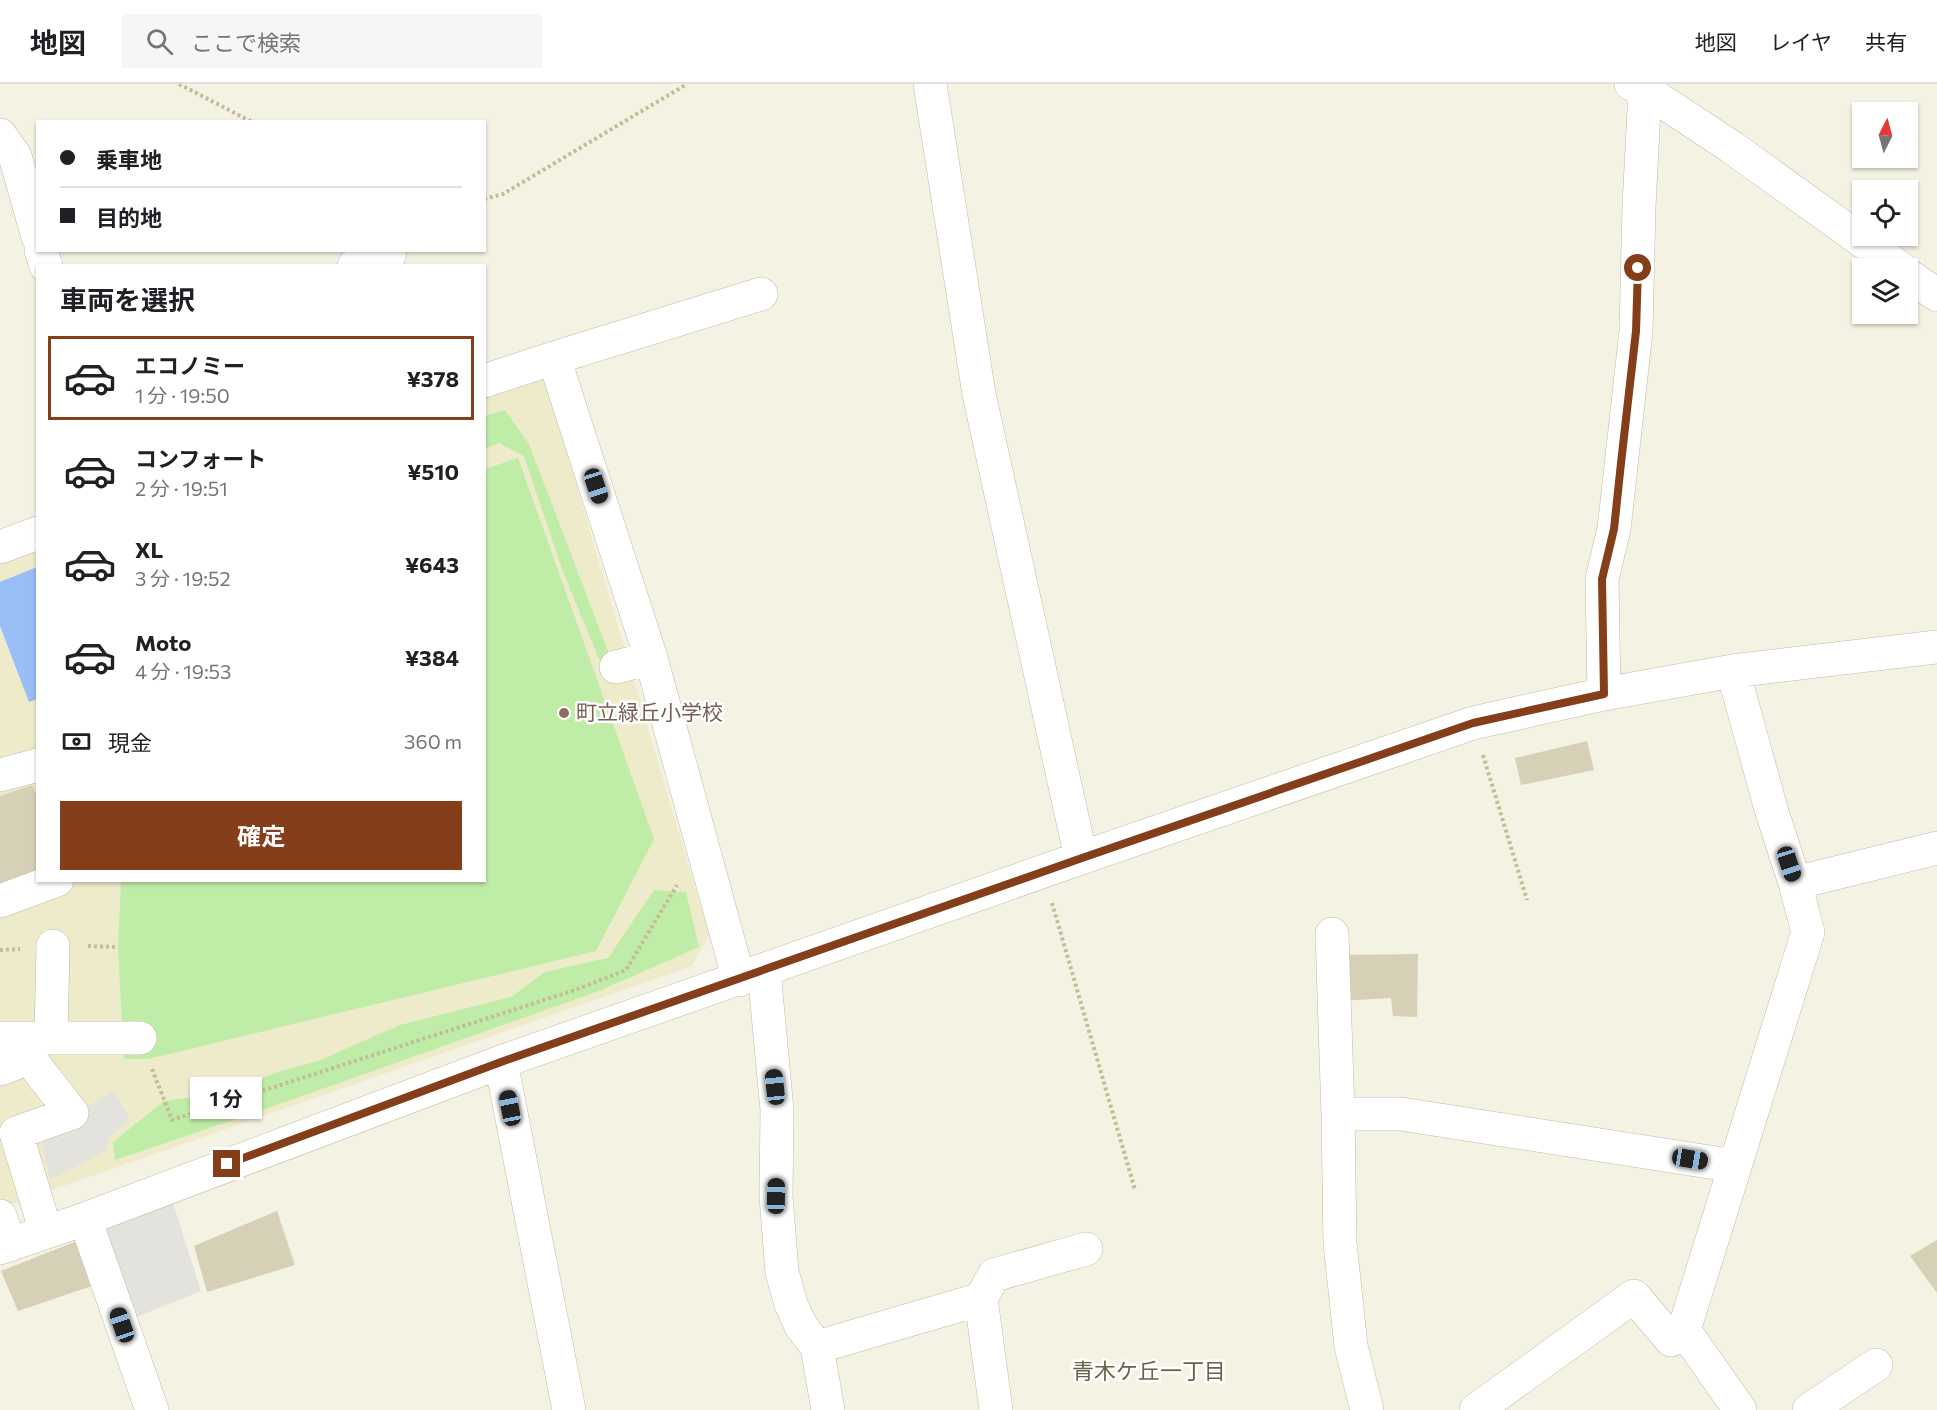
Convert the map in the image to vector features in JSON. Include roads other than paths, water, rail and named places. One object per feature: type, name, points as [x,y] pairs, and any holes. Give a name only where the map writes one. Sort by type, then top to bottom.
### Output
[{"type":"street","points":[[930,84],[979,394],[1082,858]]},
{"type":"street","points":[[1604,694],[1602,579],[1614,529],[1636,331],[1635,86]]},
{"type":"street","points":[[1635,86],[1730,146],[1886,258]]},
{"type":"street","points":[[0,135],[15,156],[36,230]]},
{"type":"street","points":[[361,264],[389,256],[390,252]]},
{"type":"street","points":[[1918,282],[1937,296]]},
{"type":"street","points":[[486,380],[762,294]]},
{"type":"street","points":[[554,358],[751,976],[777,1110],[776,1196],[782,1272],[791,1304],[817,1347],[828,1410]]},
{"type":"street","points":[[0,547],[36,534]]},
{"type":"street","points":[[3,1236],[46,1232],[85,1219],[501,1062],[1473,723],[1604,694],[1733,671],[1937,647]]},
{"type":"street","points":[[616,667],[651,658]]},
{"type":"street","points":[[1476,1410],[1634,1296],[1671,1340],[1684,1330],[1808,932],[1733,671]]},
{"type":"street","points":[[0,775],[36,766]]},
{"type":"street","points":[[1795,883],[1937,848]]},
{"type":"street","points":[[0,901],[52,882]]},
{"type":"street","points":[[1332,934],[1340,1243],[1351,1347],[1367,1410]]},
{"type":"street","points":[[51,1037],[53,946]]},
{"type":"street","points":[[0,1038],[140,1038]]},
{"type":"street","points":[[0,1069],[29,1058],[72,1113],[16,1133],[46,1232]]},
{"type":"street","points":[[501,1062],[569,1410]]},
{"type":"street","points":[[0,1112],[19,1144]]},
{"type":"street","points":[[1338,1114],[1401,1114],[1735,1166]]},
{"type":"street","points":[[85,1219],[152,1410]]},
{"type":"street","points":[[996,1410],[981,1299],[994,1275],[1086,1249]]},
{"type":"street","points":[[817,1347],[981,1299]]},
{"type":"street","points":[[1684,1330],[1736,1408]]},
{"type":"street","points":[[1809,1410],[1876,1365]]},
{"type":"water","points":[[36,567],[36,699],[29,702],[0,626],[0,582]]},
{"type":"place","name":"町立緑丘小学校","points":[[564,713]]},
{"type":"district","name":"青木ケ丘一丁目","points":[[1149,1371]]}]
